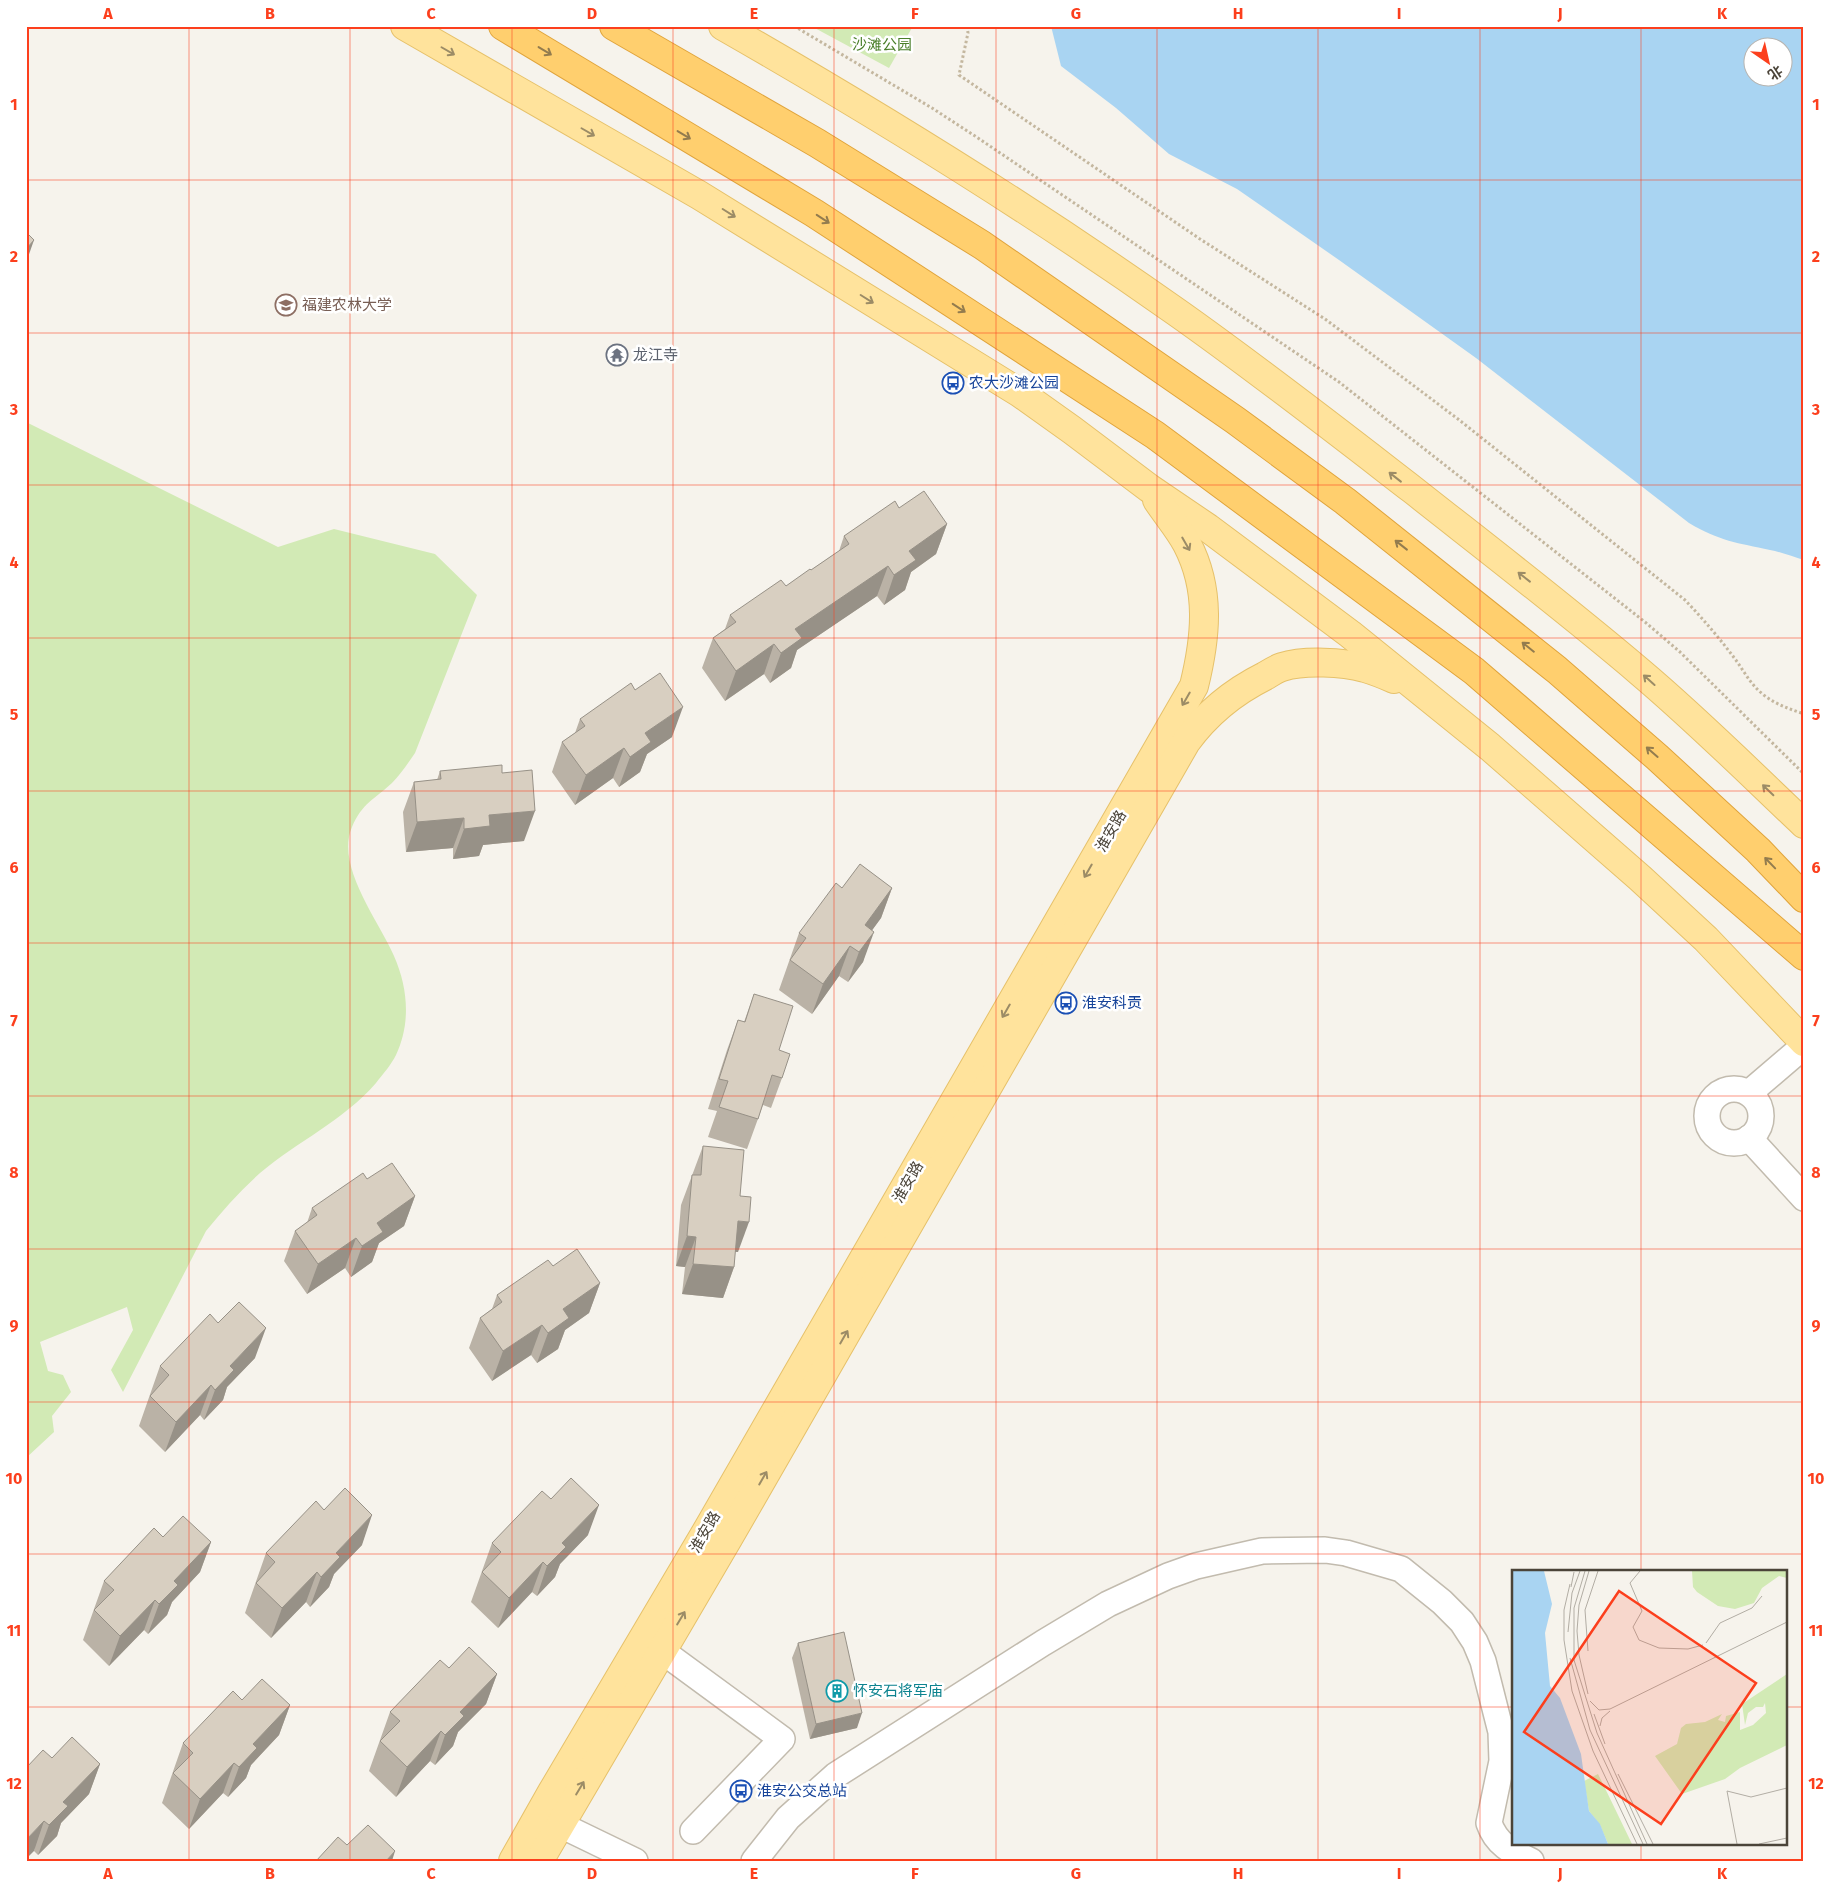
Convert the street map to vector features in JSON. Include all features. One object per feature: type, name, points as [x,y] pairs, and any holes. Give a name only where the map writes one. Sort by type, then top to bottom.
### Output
[{"type":"highway","points":[[503,26],[814,213],[1155,435],[1474,671],[1804,956]]},
{"type":"highway","points":[[614,26],[817,143],[982,245],[1251,431],[1345,501],[1557,670],[1657,757],[1758,850],[1804,898]]},
{"type":"main road","points":[[405,26],[700,195],[1020,393],[1149,488],[1208,528],[1350,634],[1490,747],[1640,878],[1706,940],[1804,1042]]},
{"type":"main road","points":[[723,26],[793,66],[998,193],[1175,311],[1275,384],[1544,593],[1640,672],[1705,730],[1804,824]]},
{"type":"main road","name":"淮安路","points":[[534,1856],[549,1820],[719,1510],[1194,686],[1204,639],[1205,610],[1203,586],[1195,560],[1186,543],[1149,488]]},
{"type":"main road","name":"淮安路","points":[[549,1820],[662,1651],[1186,742],[1201,722],[1246,685],[1282,667],[1321,662],[1348,665],[1366,668],[1415,687]]},
{"type":"street","points":[[1749,1093],[1804,1046]]},
{"type":"street","points":[[1731,1089],[1749,1093],[1756,1100],[1760,1108],[1760,1125],[1749,1138],[1732,1143],[1717,1137],[1707,1123],[1706,1114],[1714,1097],[1722,1091],[1731,1089]]},
{"type":"street","points":[[1749,1138],[1804,1198]]},
{"type":"street","points":[[754,1861],[788,1818],[836,1775],[967,1690],[1108,1604],[1168,1576],[1210,1562],[1262,1552],[1324,1550],[1346,1553],[1401,1569],[1442,1602],[1462,1622],[1475,1642],[1483,1661],[1501,1732],[1502,1761],[1489,1823],[1492,1832],[1501,1843],[1508,1849],[1531,1861]]},
{"type":"street","points":[[662,1651],[782,1740],[693,1831]]},
{"type":"street","points":[[549,1820],[635,1861]]},
{"type":"path","points":[[794,26],[932,108],[1339,382],[1666,640],[1804,774]]},
{"type":"path","points":[[967,26],[968,33],[959,75],[1200,238],[1325,319],[1458,420],[1685,600],[1699,614],[1751,682],[1764,695],[1779,706],[1804,714]]},
{"type":"green space","name":"沙滩公园","points":[[811,26],[913,26],[889,68]]},
{"type":"green space","points":[[26,422],[278,547],[334,529],[435,554],[477,595],[415,753],[395,780],[360,812],[352,827],[348,842],[349,859],[354,876],[394,956],[405,993],[406,1018],[401,1043],[396,1055],[376,1083],[349,1109],[260,1173],[206,1231],[123,1392],[111,1370],[133,1330],[127,1307],[40,1342],[48,1371],[63,1375],[71,1392],[52,1416],[54,1432],[26,1458]]},
{"type":"water","points":[[1051,26],[1804,26],[1804,560],[1729,541],[1689,523],[1476,358],[1237,189],[1169,154],[1116,108],[1061,66]]},
{"type":"building","points":[[26,232],[34,240],[26,249]]},
{"type":"building","points":[[924,491],[947,524],[909,551],[916,560],[894,575],[888,566],[795,629],[802,638],[781,653],[774,644],[736,671],[713,638],[736,622],[730,615],[781,580],[786,586],[849,544],[844,536],[895,501],[899,508]]},
{"type":"building","points":[[660,673],[683,707],[645,733],[651,742],[630,757],[624,748],[586,775],[562,742],[585,726],[580,719],[631,683],[635,690]]},
{"type":"building","points":[[502,765],[502,773],[532,770],[535,811],[489,815],[490,826],[464,829],[464,818],[417,822],[414,782],[441,779],[440,771]]},
{"type":"building","points":[[860,864],[892,888],[865,925],[874,932],[859,952],[850,946],[823,984],[790,960],[806,938],[799,933],[836,883],[842,888]]},
{"type":"building","points":[[754,994],[793,1006],[779,1050],[790,1054],[782,1078],[772,1075],[758,1119],[719,1107],[728,1081],[719,1079],[738,1020],[745,1022]]},
{"type":"building","points":[[703,1146],[744,1150],[740,1196],[751,1197],[749,1222],[738,1221],[734,1267],[693,1264],[696,1237],[687,1236],[692,1175],[701,1175]]},
{"type":"building","points":[[392,1163],[415,1196],[377,1223],[383,1232],[362,1246],[356,1238],[318,1264],[295,1231],[317,1215],[312,1208],[363,1173],[367,1179]]},
{"type":"building","points":[[577,1249],[600,1283],[563,1309],[569,1318],[548,1333],[542,1325],[503,1351],[480,1318],[502,1302],[497,1295],[548,1260],[553,1266]]},
{"type":"building","points":[[239,1302],[266,1328],[230,1366],[234,1370],[215,1390],[211,1385],[176,1422],[150,1396],[169,1375],[160,1366],[210,1314],[218,1323]]},
{"type":"building","points":[[571,1478],[599,1505],[562,1543],[566,1547],[547,1566],[543,1562],[509,1598],[482,1572],[501,1552],[492,1543],[542,1491],[551,1499]]},
{"type":"building","points":[[345,1488],[372,1515],[336,1553],[340,1557],[321,1577],[317,1572],[282,1608],[256,1583],[275,1562],[266,1553],[316,1501],[324,1510]]},
{"type":"building","points":[[183,1516],[211,1542],[174,1581],[178,1585],[159,1604],[155,1600],[120,1636],[94,1610],[114,1590],[104,1581],[154,1528],[163,1537]]},
{"type":"building","name":"怀安石将军庙","points":[[844,1632],[862,1713],[816,1724],[798,1643]]},
{"type":"building","points":[[469,1647],[497,1674],[460,1712],[464,1716],[445,1735],[441,1731],[407,1767],[380,1741],[400,1721],[390,1712],[440,1660],[449,1668]]},
{"type":"building","points":[[262,1679],[290,1705],[253,1744],[257,1748],[239,1767],[234,1763],[200,1799],[173,1773],[193,1753],[183,1743],[233,1691],[242,1700]]},
{"type":"building","points":[[72,1737],[100,1764],[63,1802],[68,1806],[49,1825],[44,1821],[26,1840],[26,1768],[43,1750],[52,1758]]},
{"type":"building","points":[[368,1825],[395,1851],[386,1861],[316,1861],[338,1837],[347,1845]]},
{"type":"place","name":"福建农林大学","points":[[286,305]]},
{"type":"place","name":"龙江寺","points":[[617,355]]},
{"type":"place","name":"农大沙滩公园","points":[[953,383]]},
{"type":"place","name":"淮安科贡","points":[[1066,1003]]},
{"type":"place","name":"怀安石将军庙","points":[[837,1691]]},
{"type":"place","name":"淮安公交总站","points":[[741,1791]]}]
